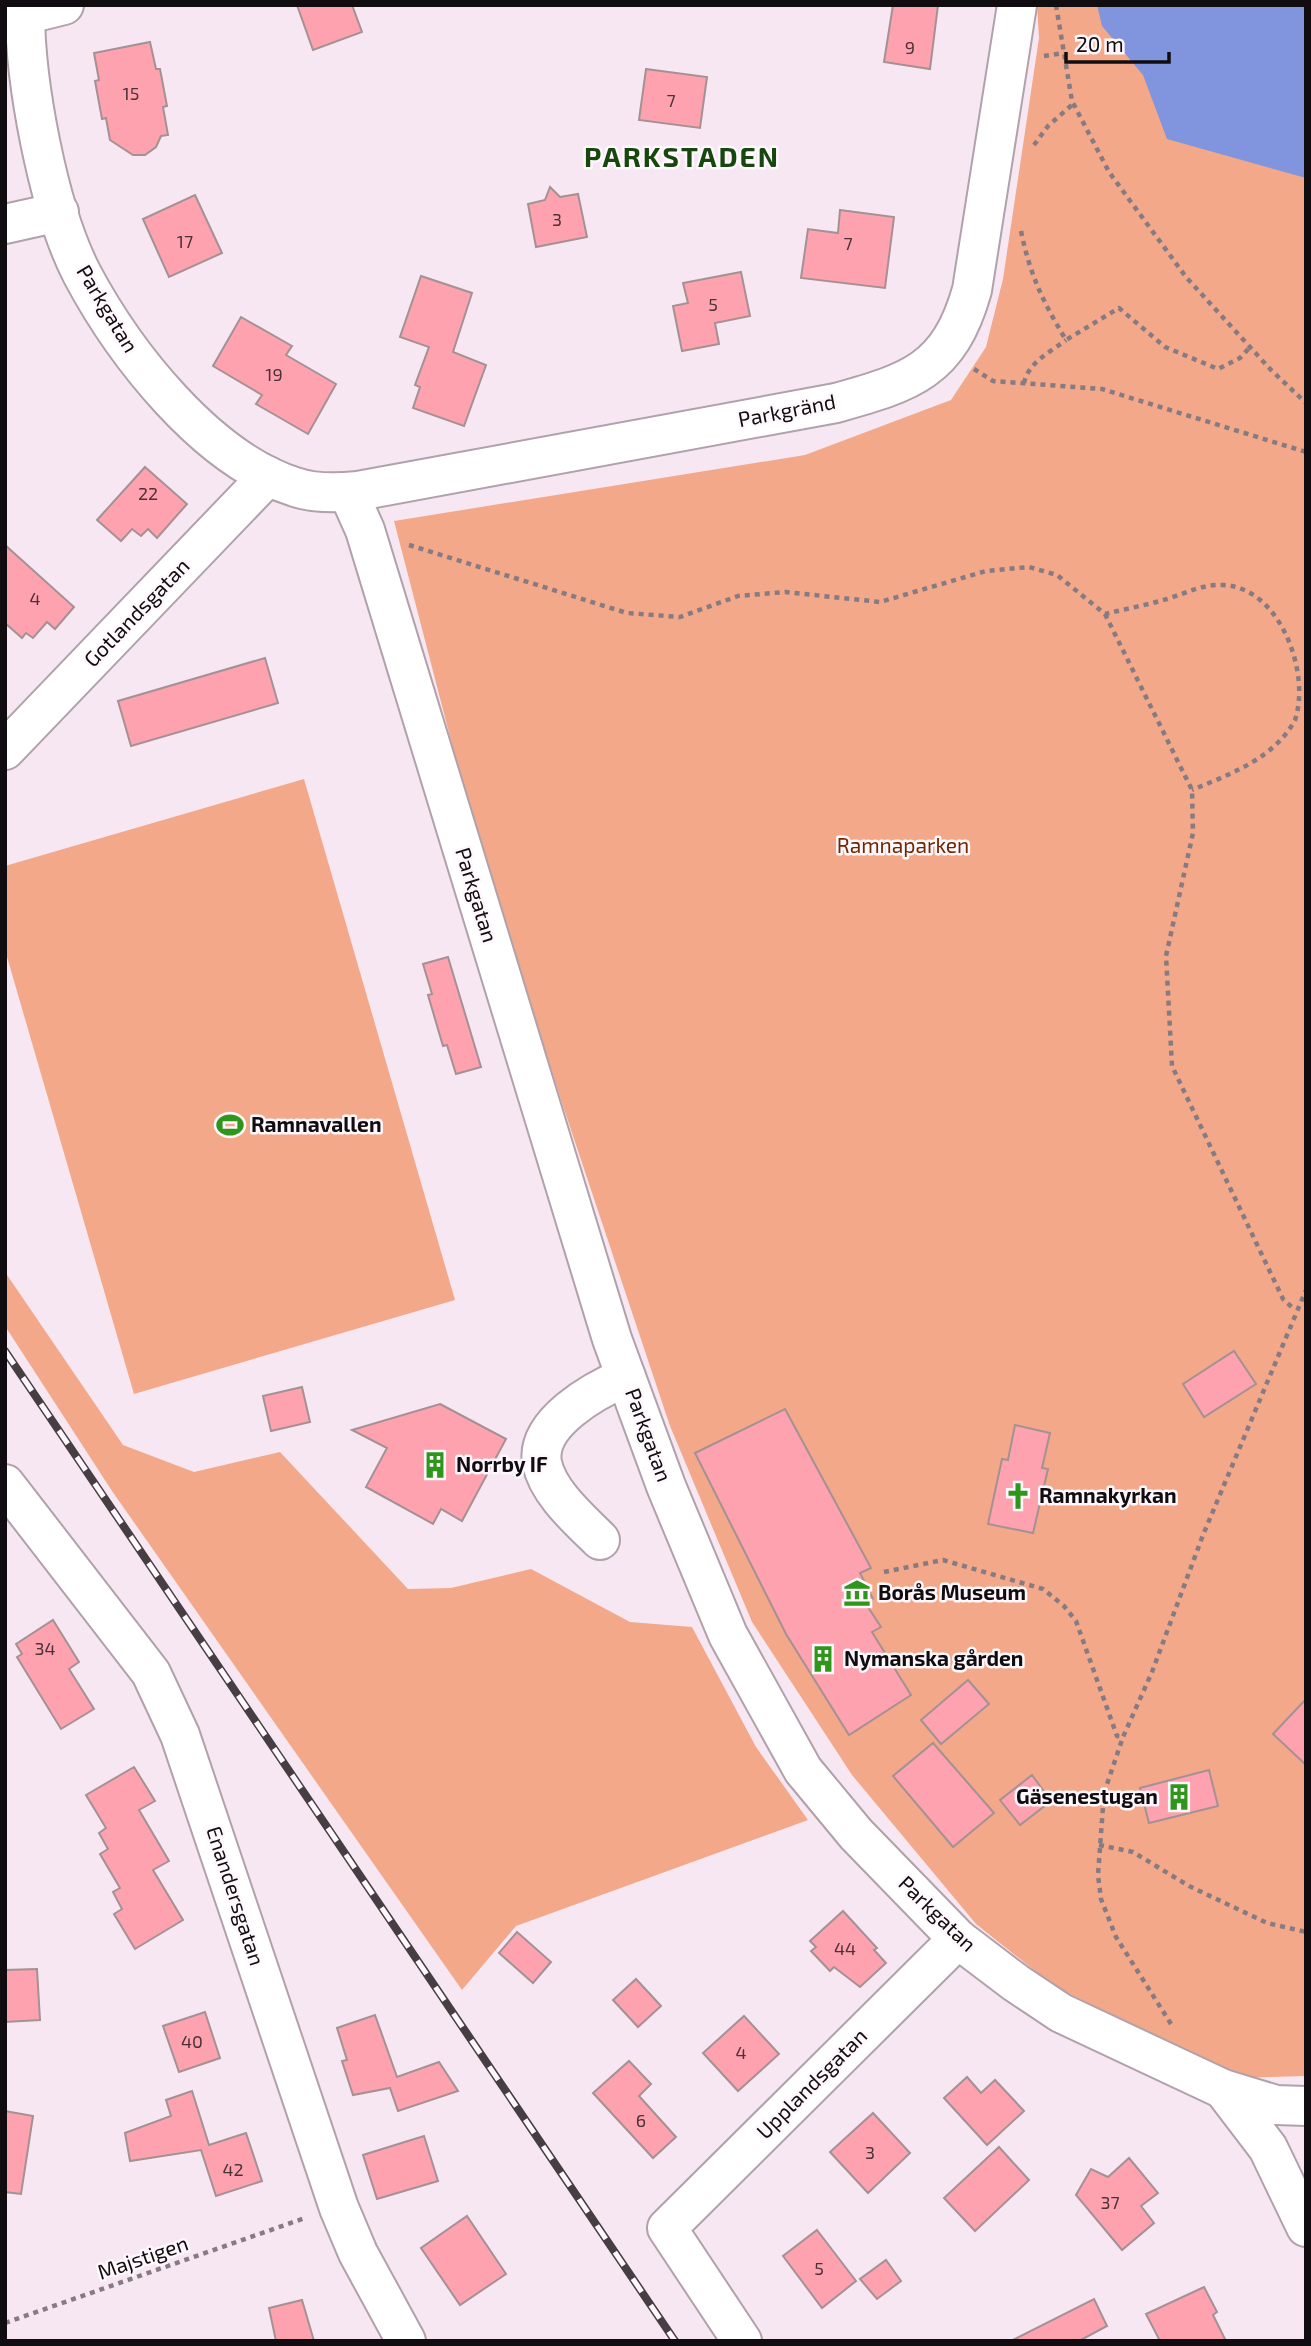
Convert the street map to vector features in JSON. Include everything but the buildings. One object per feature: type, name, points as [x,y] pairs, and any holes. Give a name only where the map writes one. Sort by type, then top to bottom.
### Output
[{"type":"street","points":[[24,10],[64,5]]},
{"type":"street","name":"Parkgränd","points":[[268,476],[297,488],[348,492],[836,403],[884,389],[920,373],[945,351],[963,323],[972,290],[1017,5]]},
{"type":"street","name":"Parkgatan","points":[[24,10],[32,86],[59,212],[82,273],[134,356],[173,403],[204,433],[268,476]]},
{"type":"street","points":[[5,224],[59,212]]},
{"type":"street","name":"Gotlandsgatan","points":[[7,744],[268,476]]},
{"type":"street","name":"Parkgatan","points":[[348,492],[370,546],[529,1070],[626,1377],[666,1486],[728,1635],[803,1770],[856,1834],[958,1939],[1061,2013],[1223,2089],[1276,2105],[1306,2106]]},
{"type":"street","points":[[600,1540],[552,1485],[542,1466],[541,1451],[548,1433],[575,1406],[598,1389],[626,1377]]},
{"type":"street","name":"Enandersgatan","points":[[5,1484],[151,1673],[180,1735],[339,2208],[364,2264],[406,2341]]},
{"type":"street","name":"Upplandsgatan","points":[[742,2341],[667,2228],[958,1939]]},
{"type":"street","points":[[1223,2089],[1268,2148],[1306,2227]]},
{"type":"path","points":[[1056,5],[1073,104],[1109,172],[1186,277],[1306,403]]},
{"type":"path","points":[[1030,150],[1048,125],[1073,104]]},
{"type":"path","points":[[1019,225],[1029,271],[1041,300],[1066,340]]},
{"type":"path","points":[[1024,383],[1026,374],[1038,360],[1119,308],[1165,347],[1217,369],[1240,358],[1250,347]]},
{"type":"path","points":[[945,351],[993,381],[1102,389],[1306,452]]},
{"type":"path","points":[[370,546],[397,542],[627,613],[680,617],[738,596],[785,592],[880,602],[986,571],[1028,566],[1057,575],[1105,614],[1192,790],[1193,833],[1166,956],[1172,1066],[1283,1299],[1295,1310]]},
{"type":"path","points":[[1105,614],[1167,599],[1204,586],[1226,585],[1268,602],[1289,629],[1299,666],[1303,703],[1294,722],[1274,746],[1249,766],[1192,790]]},
{"type":"path","points":[[1166,2063],[1174,2038],[1169,2018],[1108,1923],[1099,1887],[1099,1845],[1104,1793],[1122,1737],[1152,1672],[1203,1535],[1295,1310],[1306,1290]]},
{"type":"path","points":[[884,1572],[943,1560],[1043,1589],[1064,1606],[1076,1621],[1103,1691],[1112,1726],[1117,1736],[1122,1737]]},
{"type":"path","points":[[1099,1845],[1133,1852],[1189,1886],[1267,1923],[1306,1931]]},
{"type":"path","name":"Majstigen","points":[[5,2323],[291,2223]]},
{"type":"green space","name":"Ramnaparken","points":[[1037,5],[1306,5],[1306,2076],[1238,2078],[1054,1986],[976,1924],[852,1775],[752,1622],[670,1426],[562,1103],[468,806],[394,521],[805,455],[951,400],[986,347],[1003,279],[1039,38]]},
{"type":"green space","name":"Ramnavallen","points":[[304,779],[455,1300],[134,1394],[5,950],[5,866]]},
{"type":"green space","points":[[5,1272],[123,1445],[194,1472],[280,1452],[408,1589],[451,1588],[531,1569],[630,1622],[692,1627],[756,1747],[808,1820],[516,1926],[462,1990],[112,1491],[5,1326]]},
{"type":"water","points":[[1097,5],[1306,5],[1306,178],[1167,139],[1143,75],[1102,26]]},
{"type":"railway","points":[[5,1351],[675,2341]]},
{"type":"place","name":"Ramnavallen","points":[[230,1125]]},
{"type":"place","name":"Norrby IF","points":[[435,1465]]},
{"type":"place","name":"Ramnakyrkan","points":[[1018,1496]]},
{"type":"place","name":"Borås Museum","points":[[857,1593]]},
{"type":"place","name":"Nymanska gården","points":[[823,1659]]},
{"type":"place","name":"Gäsenestugan","points":[[1179,1797]]},
{"type":"district","name":"PARKSTADEN","points":[[682,157]]}]
